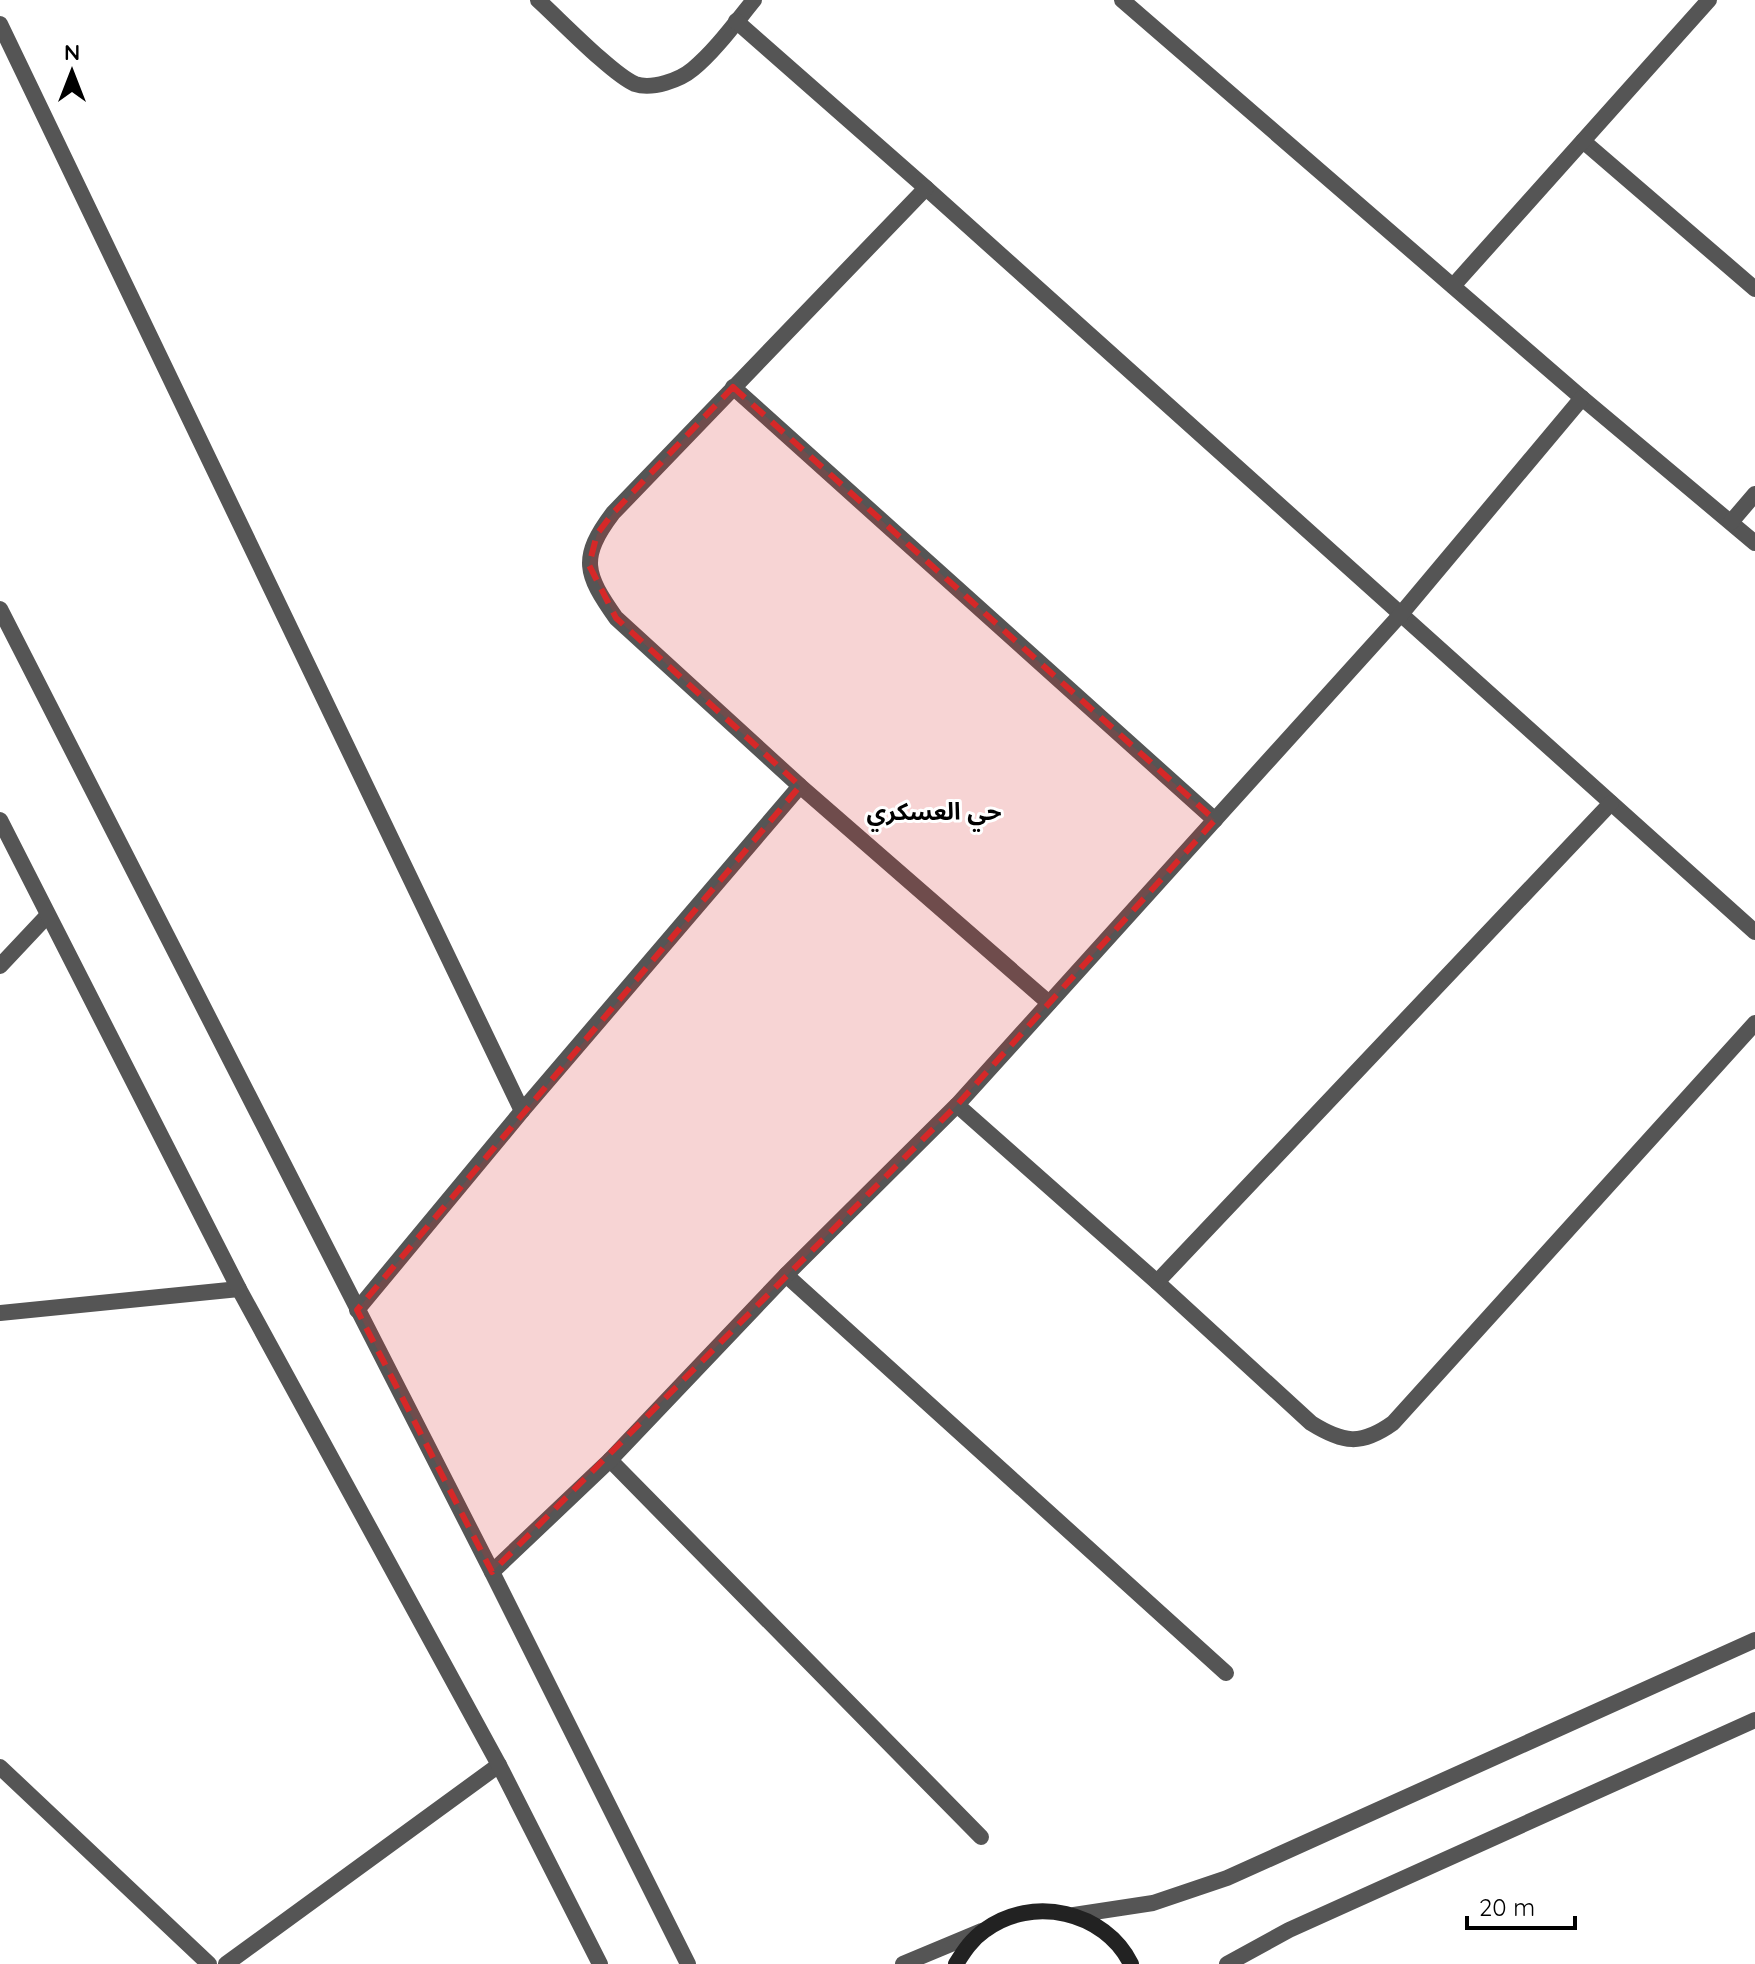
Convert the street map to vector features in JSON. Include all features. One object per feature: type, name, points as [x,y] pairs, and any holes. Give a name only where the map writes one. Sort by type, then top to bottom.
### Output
[{"type":"main road","points":[[956,1964],[967,1947],[984,1931],[1004,1919],[1027,1912],[1051,1911],[1074,1915],[1096,1925],[1115,1940],[1131,1964]]},
{"type":"street","points":[[538,0],[618,72],[636,84],[663,83],[692,70],[754,0]]},
{"type":"street","points":[[1453,286],[1709,0]]},
{"type":"street","points":[[1130,2],[1582,398],[1755,543]]},
{"type":"street","points":[[736,21],[1755,932]]},
{"type":"street","points":[[0,24],[522,1111]]},
{"type":"street","points":[[1583,141],[1755,289]]},
{"type":"street","points":[[926,188],[613,513],[597,534],[589,565],[595,587],[616,618],[800,786],[1049,1003]]},
{"type":"street","points":[[733,387],[1215,820]]},
{"type":"street","points":[[492,1572],[610,1460],[786,1275],[957,1105],[1401,614],[1582,398]]},
{"type":"street","points":[[1731,522],[1755,494]]},
{"type":"street","points":[[0,609],[492,1572],[688,1964]]},
{"type":"street","points":[[357,1310],[522,1111],[800,786]]},
{"type":"street","points":[[1157,1282],[1611,803]]},
{"type":"street","points":[[0,820],[239,1289],[499,1765],[600,1964]]},
{"type":"street","points":[[0,966],[47,916]]},
{"type":"street","points":[[957,1105],[1311,1423],[1332,1436],[1353,1440],[1375,1436],[1393,1423],[1755,1023]]},
{"type":"street","points":[[786,1275],[1226,1673]]},
{"type":"street","points":[[0,1313],[239,1289]]},
{"type":"street","points":[[610,1460],[981,1837]]},
{"type":"street","points":[[1074,1915],[1153,1903],[1191,1893],[1755,1640]]},
{"type":"street","points":[[1227,1964],[1289,1930],[1755,1720]]},
{"type":"street","points":[[226,1964],[499,1765]]},
{"type":"street","points":[[0,1767],[209,1964]]},
{"type":"street","points":[[903,1964],[984,1931]]},
{"type":"highlighted area","points":[[733,387],[1215,820],[957,1105],[492,1572],[357,1310],[800,786],[616,618],[589,565],[597,534],[613,513]]},
{"type":"district","name":"حي العسكري","points":[[934,812]]}]
